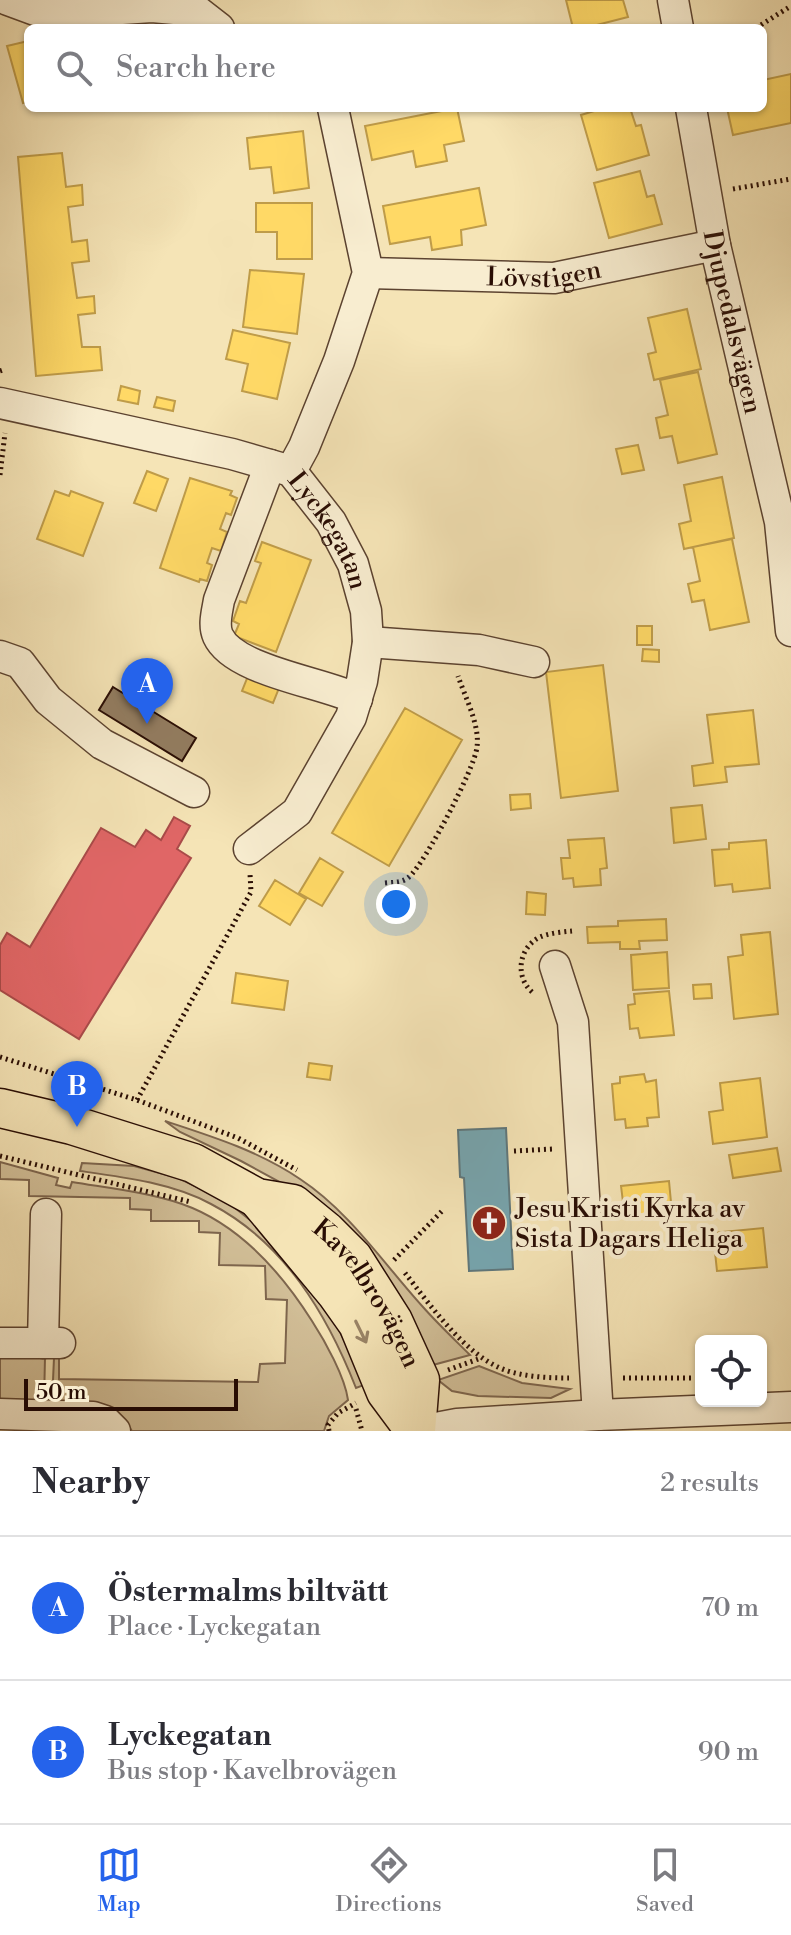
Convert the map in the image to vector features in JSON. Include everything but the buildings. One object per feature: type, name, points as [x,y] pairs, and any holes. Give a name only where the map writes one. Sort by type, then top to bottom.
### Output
[{"type":"main road","name":"Kavelbrovägen","points":[[0,1108],[72,1125],[193,1163],[257,1198],[351,1313],[386,1392],[417,1431]]},
{"type":"street","points":[[8,0],[46,14],[152,7],[197,11],[214,24]]},
{"type":"street","points":[[673,0],[677,24]]},
{"type":"street","points":[[334,112],[368,273],[339,361],[304,447],[281,468],[219,600],[215,619],[217,635],[226,648],[244,661],[357,699]]},
{"type":"street","name":"Djupedalsvägen","points":[[692,112],[715,245],[780,522],[791,631]]},
{"type":"street","name":"Lövstigen","points":[[368,273],[554,278],[715,245]]},
{"type":"street","name":"Lyckegatan","points":[[4,413],[232,454],[281,468],[331,522],[353,564],[366,611],[368,642],[357,699],[351,717],[297,812],[249,849]]},
{"type":"street","points":[[368,642],[479,650],[534,662]]},
{"type":"street","points":[[0,656],[20,663],[48,700],[102,744],[194,792]]},
{"type":"street","points":[[555,966],[573,1022],[598,1415]]},
{"type":"street","points":[[0,1343],[51,1343],[46,1214]]},
{"type":"street","points":[[417,1431],[457,1424],[791,1407]]},
{"type":"street","points":[[0,1414],[93,1417],[105,1421],[115,1431]]},
{"type":"path","points":[[762,24],[791,6]]},
{"type":"path","points":[[727,190],[791,179]]},
{"type":"path","points":[[0,475],[4,413]]},
{"type":"path","points":[[385,883],[408,878],[418,866],[475,760],[478,743],[476,730],[449,648]]},
{"type":"path","points":[[137,1100],[251,892],[249,849]]},
{"type":"path","points":[[514,1151],[567,1148]]},
{"type":"path","points":[[0,1156],[193,1202]]},
{"type":"path","points":[[394,1260],[444,1209]]},
{"type":"path","points":[[435,1374],[481,1358]]},
{"type":"path","points":[[329,1431],[328,1425],[338,1413],[355,1403],[362,1431]]},
{"type":"shaded area","points":[[165,1121],[251,1152],[318,1192],[350,1222],[470,1355],[429,1366],[287,1186],[180,1132]]},
{"type":"shaded area","points":[[0,1162],[58,1178],[56,1185],[70,1188],[72,1182],[169,1200],[222,1224],[257,1252],[300,1303],[334,1359],[348,1400],[329,1416],[324,1431],[132,1431],[125,1421],[107,1410],[52,1403],[54,1358],[59,1356],[59,1379],[258,1382],[260,1364],[285,1363],[287,1300],[266,1299],[265,1266],[219,1265],[220,1233],[199,1232],[199,1221],[151,1221],[151,1210],[130,1209],[130,1198],[29,1196],[29,1180],[0,1179]]},
{"type":"shaded area","points":[[82,1163],[134,1166],[178,1178],[225,1200],[255,1224],[327,1307],[364,1385],[356,1388],[317,1307],[281,1259],[260,1238],[237,1220],[196,1197],[147,1182],[80,1171]]},
{"type":"shaded area","points":[[0,1356],[45,1357],[44,1403],[0,1402]]},
{"type":"shaded area","points":[[479,1366],[522,1383],[570,1389],[551,1398],[478,1396],[452,1391],[438,1380]]},
{"type":"place","name":"Östermalms biltvätt","points":[[147,724]]},
{"type":"place","name":"Lyckegatan","points":[[77,1127]]},
{"type":"place","name":"Jesu Kristi Kyrka av Sista Dagars Heliga","points":[[489,1223]]}]
